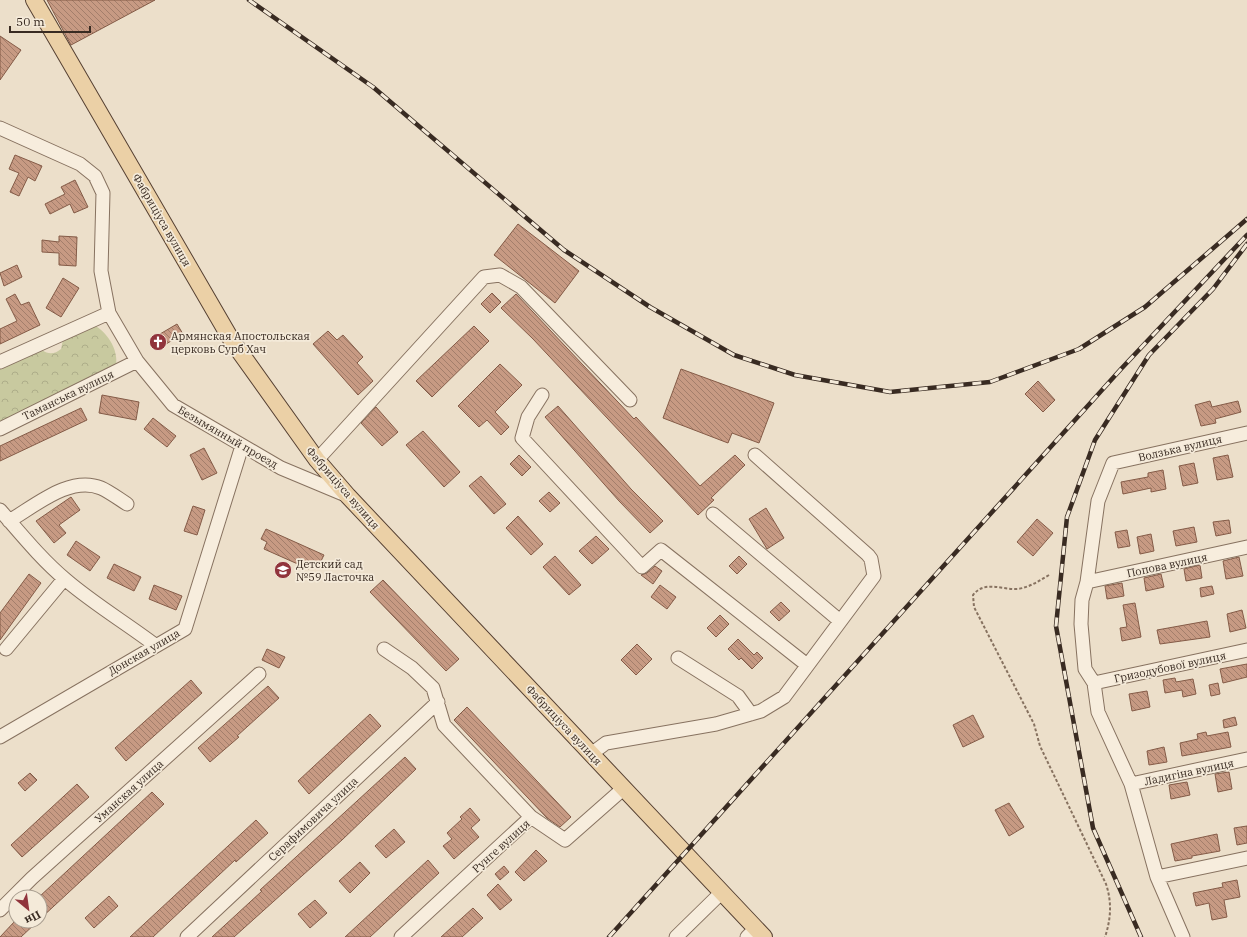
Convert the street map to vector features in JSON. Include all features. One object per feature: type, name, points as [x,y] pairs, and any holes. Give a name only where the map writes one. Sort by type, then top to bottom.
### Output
[{"type":"main road","name":"Фабриціуса вулиця","points":[[34,0],[232,341],[317,460],[348,496],[722,892],[756,934]]},
{"type":"street","name":"Безымянный проезд","points":[[0,128],[80,164],[95,176],[103,193],[101,271],[109,313],[137,361],[173,404],[281,468],[348,496]]},
{"type":"street","points":[[317,460],[484,277],[500,275],[521,287],[630,400]]},
{"type":"street","points":[[0,362],[109,313]]},
{"type":"street","name":"Таманська вулиця","points":[[0,429],[137,361]]},
{"type":"street","points":[[542,395],[528,417],[522,438],[642,567],[661,550],[807,665]]},
{"type":"street","name":"Волзька вулиця","points":[[1087,582],[1098,501],[1113,463],[1247,433]]},
{"type":"street","name":"Донская улица","points":[[0,737],[155,645],[185,629],[242,446]]},
{"type":"street","points":[[591,754],[606,743],[716,724],[751,714],[761,711],[784,697],[874,576],[871,559],[755,455]]},
{"type":"street","points":[[9,521],[65,488],[79,484],[101,488],[127,504]]},
{"type":"street","points":[[0,510],[64,579],[93,602],[123,621],[155,645]]},
{"type":"street","points":[[713,514],[840,620]]},
{"type":"street","name":"Попова вулиця","points":[[1087,582],[1247,547]]},
{"type":"street","points":[[6,649],[64,579]]},
{"type":"street","points":[[1087,582],[1082,600],[1082,646],[1084,670],[1094,683],[1098,712],[1131,784],[1157,877],[1183,937]]},
{"type":"street","points":[[384,650],[412,668],[433,688],[444,725],[531,817]]},
{"type":"street","name":"Гризодубової вулиця","points":[[1094,683],[1247,650]]},
{"type":"street","points":[[678,658],[738,696],[751,714]]},
{"type":"street","name":"Уманская улица","points":[[0,910],[32,878],[259,674]]},
{"type":"street","name":"Серафимовича улица","points":[[187,937],[438,702]]},
{"type":"street","name":"Ладигіна вулиця","points":[[1131,784],[1247,759]]},
{"type":"street","name":"Рунге вулиця","points":[[401,937],[531,817],[565,840],[624,788]]},
{"type":"street","points":[[1157,877],[1247,858]]},
{"type":"street","points":[[676,937],[722,892]]},
{"type":"path","points":[[1049,575],[1035,584],[1017,589],[987,586],[978,589],[973,595],[974,607],[1034,724],[1040,746],[1106,884],[1110,896],[1110,916],[1104,937]]},
{"type":"green space","points":[[93,325],[102,331],[110,341],[116,353],[116,365],[0,424],[0,366],[42,350],[50,353],[56,352],[61,349],[63,340]]},
{"type":"building","points":[[47,0],[155,0],[71,45]]},
{"type":"building","points":[[0,36],[21,50],[0,80]]},
{"type":"building","points":[[15,155],[42,166],[35,181],[28,177],[19,196],[10,192],[19,173],[9,169]]},
{"type":"building","points":[[75,180],[88,207],[74,213],[70,204],[50,214],[45,204],[65,194],[61,187]]},
{"type":"building","points":[[518,224],[579,271],[555,303],[494,255]]},
{"type":"building","points":[[59,236],[77,237],[76,266],[59,265],[59,253],[42,252],[42,240],[59,242]]},
{"type":"building","points":[[17,265],[22,277],[4,286],[0,273]]},
{"type":"building","points":[[63,278],[79,288],[61,317],[46,308]]},
{"type":"building","points":[[492,293],[501,302],[490,313],[481,304]]},
{"type":"building","points":[[15,294],[21,305],[29,302],[40,325],[0,344],[0,329],[17,321],[6,299]]},
{"type":"building","points":[[516,294],[634,419],[636,417],[700,486],[735,455],[745,465],[711,498],[714,500],[698,515],[533,339],[501,308]]},
{"type":"building","points":[[177,324],[183,334],[166,344],[160,334]]},
{"type":"building","points":[[474,326],[489,341],[432,397],[416,381]]},
{"type":"building","points":[[328,331],[337,340],[343,335],[363,357],[357,363],[373,381],[358,395],[313,344]]},
{"type":"building","points":[[500,364],[522,385],[495,412],[509,427],[501,435],[487,420],[479,427],[458,406]]},
{"type":"building","points":[[681,369],[774,403],[759,443],[732,433],[728,443],[663,418]]},
{"type":"building","points":[[1038,381],[1055,400],[1043,412],[1025,394]]},
{"type":"building","points":[[102,395],[139,402],[136,420],[99,413]]},
{"type":"building","points":[[1210,401],[1212,407],[1238,401],[1241,412],[1215,419],[1216,423],[1201,426],[1195,405]]},
{"type":"building","points":[[558,406],[631,489],[663,521],[650,533],[619,501],[545,417]]},
{"type":"building","points":[[376,407],[398,432],[382,446],[361,423]]},
{"type":"building","points":[[81,408],[87,420],[0,461],[0,446]]},
{"type":"building","points":[[153,418],[176,436],[167,447],[144,429]]},
{"type":"building","points":[[423,431],[460,472],[444,487],[406,445]]},
{"type":"building","points":[[204,448],[217,473],[202,480],[190,455]]},
{"type":"building","points":[[519,455],[531,467],[522,476],[510,464]]},
{"type":"building","points":[[1228,455],[1233,477],[1217,480],[1213,458]]},
{"type":"building","points":[[1194,463],[1198,483],[1183,486],[1179,466]]},
{"type":"building","points":[[1163,470],[1166,489],[1151,492],[1151,488],[1123,494],[1121,482],[1148,477],[1148,473]]},
{"type":"building","points":[[481,476],[506,504],[494,514],[469,486]]},
{"type":"building","points":[[549,492],[560,503],[550,512],[539,501]]},
{"type":"building","points":[[71,497],[80,510],[59,525],[66,533],[54,543],[36,521]]},
{"type":"building","points":[[193,506],[205,510],[197,535],[184,531]]},
{"type":"building","points":[[766,508],[784,538],[767,549],[749,519]]},
{"type":"building","points":[[518,516],[543,544],[531,555],[506,528]]},
{"type":"building","points":[[1037,519],[1053,533],[1033,556],[1017,542]]},
{"type":"building","points":[[1229,520],[1231,533],[1216,536],[1213,522]]},
{"type":"building","points":[[1194,527],[1197,542],[1176,546],[1173,531]]},
{"type":"building","points":[[266,529],[324,555],[319,565],[312,562],[309,569],[264,549],[267,542],[261,539]]},
{"type":"building","points":[[1127,530],[1130,546],[1118,548],[1115,532]]},
{"type":"building","points":[[1151,534],[1154,551],[1140,554],[1137,537]]},
{"type":"building","points":[[596,536],[609,549],[592,564],[579,551]]},
{"type":"building","points":[[76,541],[100,557],[90,571],[67,555]]},
{"type":"building","points":[[555,556],[581,585],[569,595],[543,567]]},
{"type":"building","points":[[739,556],[747,564],[737,574],[729,566]]},
{"type":"building","points":[[1239,557],[1243,576],[1226,579],[1223,561]]},
{"type":"building","points":[[114,564],[141,577],[134,591],[107,578]]},
{"type":"building","points":[[1200,565],[1202,578],[1186,581],[1184,569]]},
{"type":"building","points":[[655,566],[662,571],[653,584],[641,575],[647,573]]},
{"type":"building","points":[[29,574],[41,583],[0,640],[0,613]]},
{"type":"building","points":[[1161,574],[1164,587],[1146,591],[1144,578]]},
{"type":"building","points":[[383,580],[459,659],[446,671],[370,592]]},
{"type":"building","points":[[1122,583],[1124,596],[1107,599],[1105,586]]},
{"type":"building","points":[[154,585],[182,596],[176,610],[149,599]]},
{"type":"building","points":[[660,585],[676,597],[667,609],[651,597]]},
{"type":"building","points":[[1212,586],[1214,594],[1201,597],[1200,588]]},
{"type":"building","points":[[781,602],[790,611],[779,621],[770,612]]},
{"type":"building","points":[[1135,603],[1141,637],[1122,641],[1120,628],[1127,627],[1123,605]]},
{"type":"building","points":[[1242,610],[1246,628],[1230,632],[1227,614]]},
{"type":"building","points":[[720,615],[729,624],[716,637],[707,628]]},
{"type":"building","points":[[1207,621],[1210,637],[1160,644],[1157,630]]},
{"type":"building","points":[[738,639],[754,655],[757,652],[763,658],[752,669],[741,658],[739,660],[728,649]]},
{"type":"building","points":[[637,644],[652,659],[636,675],[621,660]]},
{"type":"building","points":[[267,649],[285,657],[279,668],[262,660]]},
{"type":"building","points":[[1247,664],[1247,677],[1223,683],[1220,669]]},
{"type":"building","points":[[1175,678],[1176,682],[1193,679],[1196,694],[1183,697],[1182,690],[1165,693],[1163,680]]},
{"type":"building","points":[[191,680],[202,693],[126,761],[115,748]]},
{"type":"building","points":[[1218,683],[1220,694],[1211,696],[1209,685]]},
{"type":"building","points":[[268,686],[279,698],[237,736],[239,737],[210,762],[198,748]]},
{"type":"building","points":[[1147,691],[1150,707],[1132,711],[1129,694]]},
{"type":"building","points":[[467,707],[571,817],[560,827],[547,818],[454,720]]},
{"type":"building","points":[[370,714],[381,726],[309,794],[298,781]]},
{"type":"building","points":[[973,715],[984,737],[963,747],[953,725]]},
{"type":"building","points":[[1235,717],[1237,725],[1224,728],[1223,720]]},
{"type":"building","points":[[1206,732],[1207,736],[1228,732],[1231,747],[1182,756],[1180,743],[1198,739],[1197,734]]},
{"type":"building","points":[[1164,747],[1167,762],[1149,765],[1147,751]]},
{"type":"building","points":[[405,757],[416,769],[342,840],[234,937],[212,937],[262,891],[260,890]]},
{"type":"building","points":[[1229,772],[1232,789],[1218,792],[1215,774]]},
{"type":"building","points":[[30,773],[37,780],[25,791],[18,783]]},
{"type":"building","points":[[1187,782],[1190,795],[1171,799],[1169,785]]},
{"type":"building","points":[[77,784],[89,797],[22,857],[11,845]]},
{"type":"building","points":[[152,792],[164,804],[48,912],[48,889]]},
{"type":"building","points":[[1009,803],[1024,827],[1009,836],[995,810]]},
{"type":"building","points":[[470,808],[480,820],[471,828],[479,837],[454,859],[443,846],[452,839],[447,833],[462,819],[460,817]]},
{"type":"building","points":[[256,820],[268,833],[236,862],[235,860],[153,937],[130,937]]},
{"type":"building","points":[[1247,826],[1247,843],[1237,845],[1234,828]]},
{"type":"building","points":[[394,829],[405,842],[386,858],[375,846]]},
{"type":"building","points":[[1217,834],[1220,851],[1175,861],[1171,844]]},
{"type":"building","points":[[536,850],[547,861],[524,881],[515,872]]},
{"type":"building","points":[[428,860],[439,873],[370,937],[345,937]]},
{"type":"building","points":[[360,862],[370,873],[350,893],[339,881]]},
{"type":"building","points":[[504,866],[509,872],[500,880],[495,874]]},
{"type":"building","points":[[1237,880],[1240,897],[1224,900],[1227,917],[1212,920],[1209,903],[1196,906],[1193,893],[1223,887],[1222,883]]},
{"type":"building","points":[[498,884],[512,900],[500,910],[487,895]]},
{"type":"building","points":[[109,896],[118,906],[94,928],[85,918]]},
{"type":"building","points":[[315,900],[327,913],[310,928],[298,914]]},
{"type":"building","points":[[473,908],[483,918],[462,937],[441,937]]},
{"type":"building","points":[[8,928],[30,929],[21,937],[0,937]]},
{"type":"railway","points":[[249,0],[373,87],[564,250],[650,307],[734,355],[795,375],[890,392],[990,382],[1079,349],[1145,307],[1247,219]]},
{"type":"railway","points":[[609,937],[1121,369],[1247,235]]},
{"type":"railway","points":[[1141,937],[1093,828],[1056,626],[1067,517],[1095,440],[1149,355],[1213,289],[1247,244]]},
{"type":"place","name":"Армянская Апостольская церковь Сурб Хач","points":[[158,342]]},
{"type":"place","name":"Детский сад №59 Ласточка","points":[[283,570]]}]
